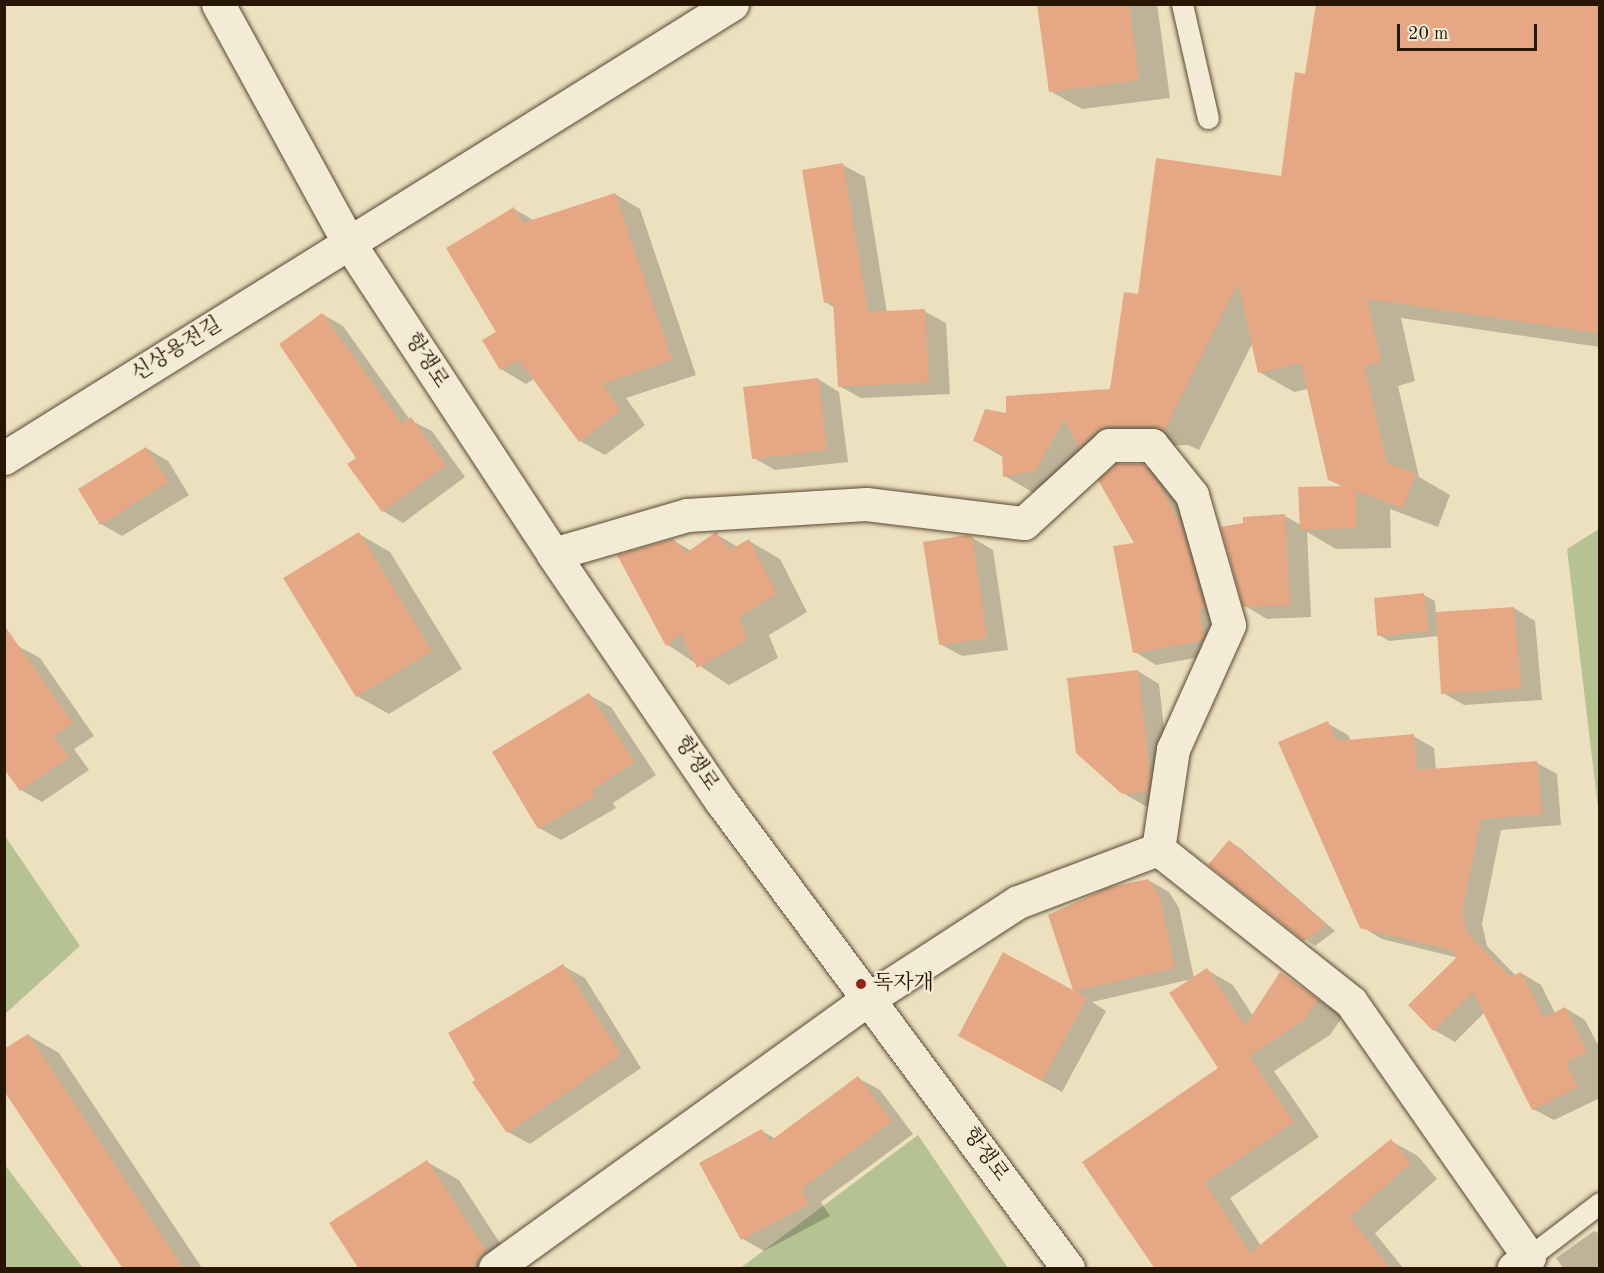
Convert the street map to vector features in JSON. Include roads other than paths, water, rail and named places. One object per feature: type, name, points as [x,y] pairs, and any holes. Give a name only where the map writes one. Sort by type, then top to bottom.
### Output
[{"type":"street","name":"항쟁로","points":[[218,4],[349,243],[553,554],[721,801],[870,998],[1068,1269]]},
{"type":"street","points":[[349,243],[732,4]]},
{"type":"street","name":"신상용전길","points":[[4,458],[349,243]]},
{"type":"street","points":[[553,554],[687,515],[866,504],[1024,523],[1109,445],[1152,445],[1192,495],[1228,625],[1173,749],[1158,849]]},
{"type":"street","points":[[495,1269],[870,998],[1018,902],[1158,849]]},
{"type":"street","points":[[1158,849],[1351,1002],[1521,1263]]},
{"type":"lane","points":[[1182,4],[1208,118]]},
{"type":"lane","points":[[1521,1263],[1599,1203]]},
{"type":"place","name":"독자개","points":[[861,984]]}]
